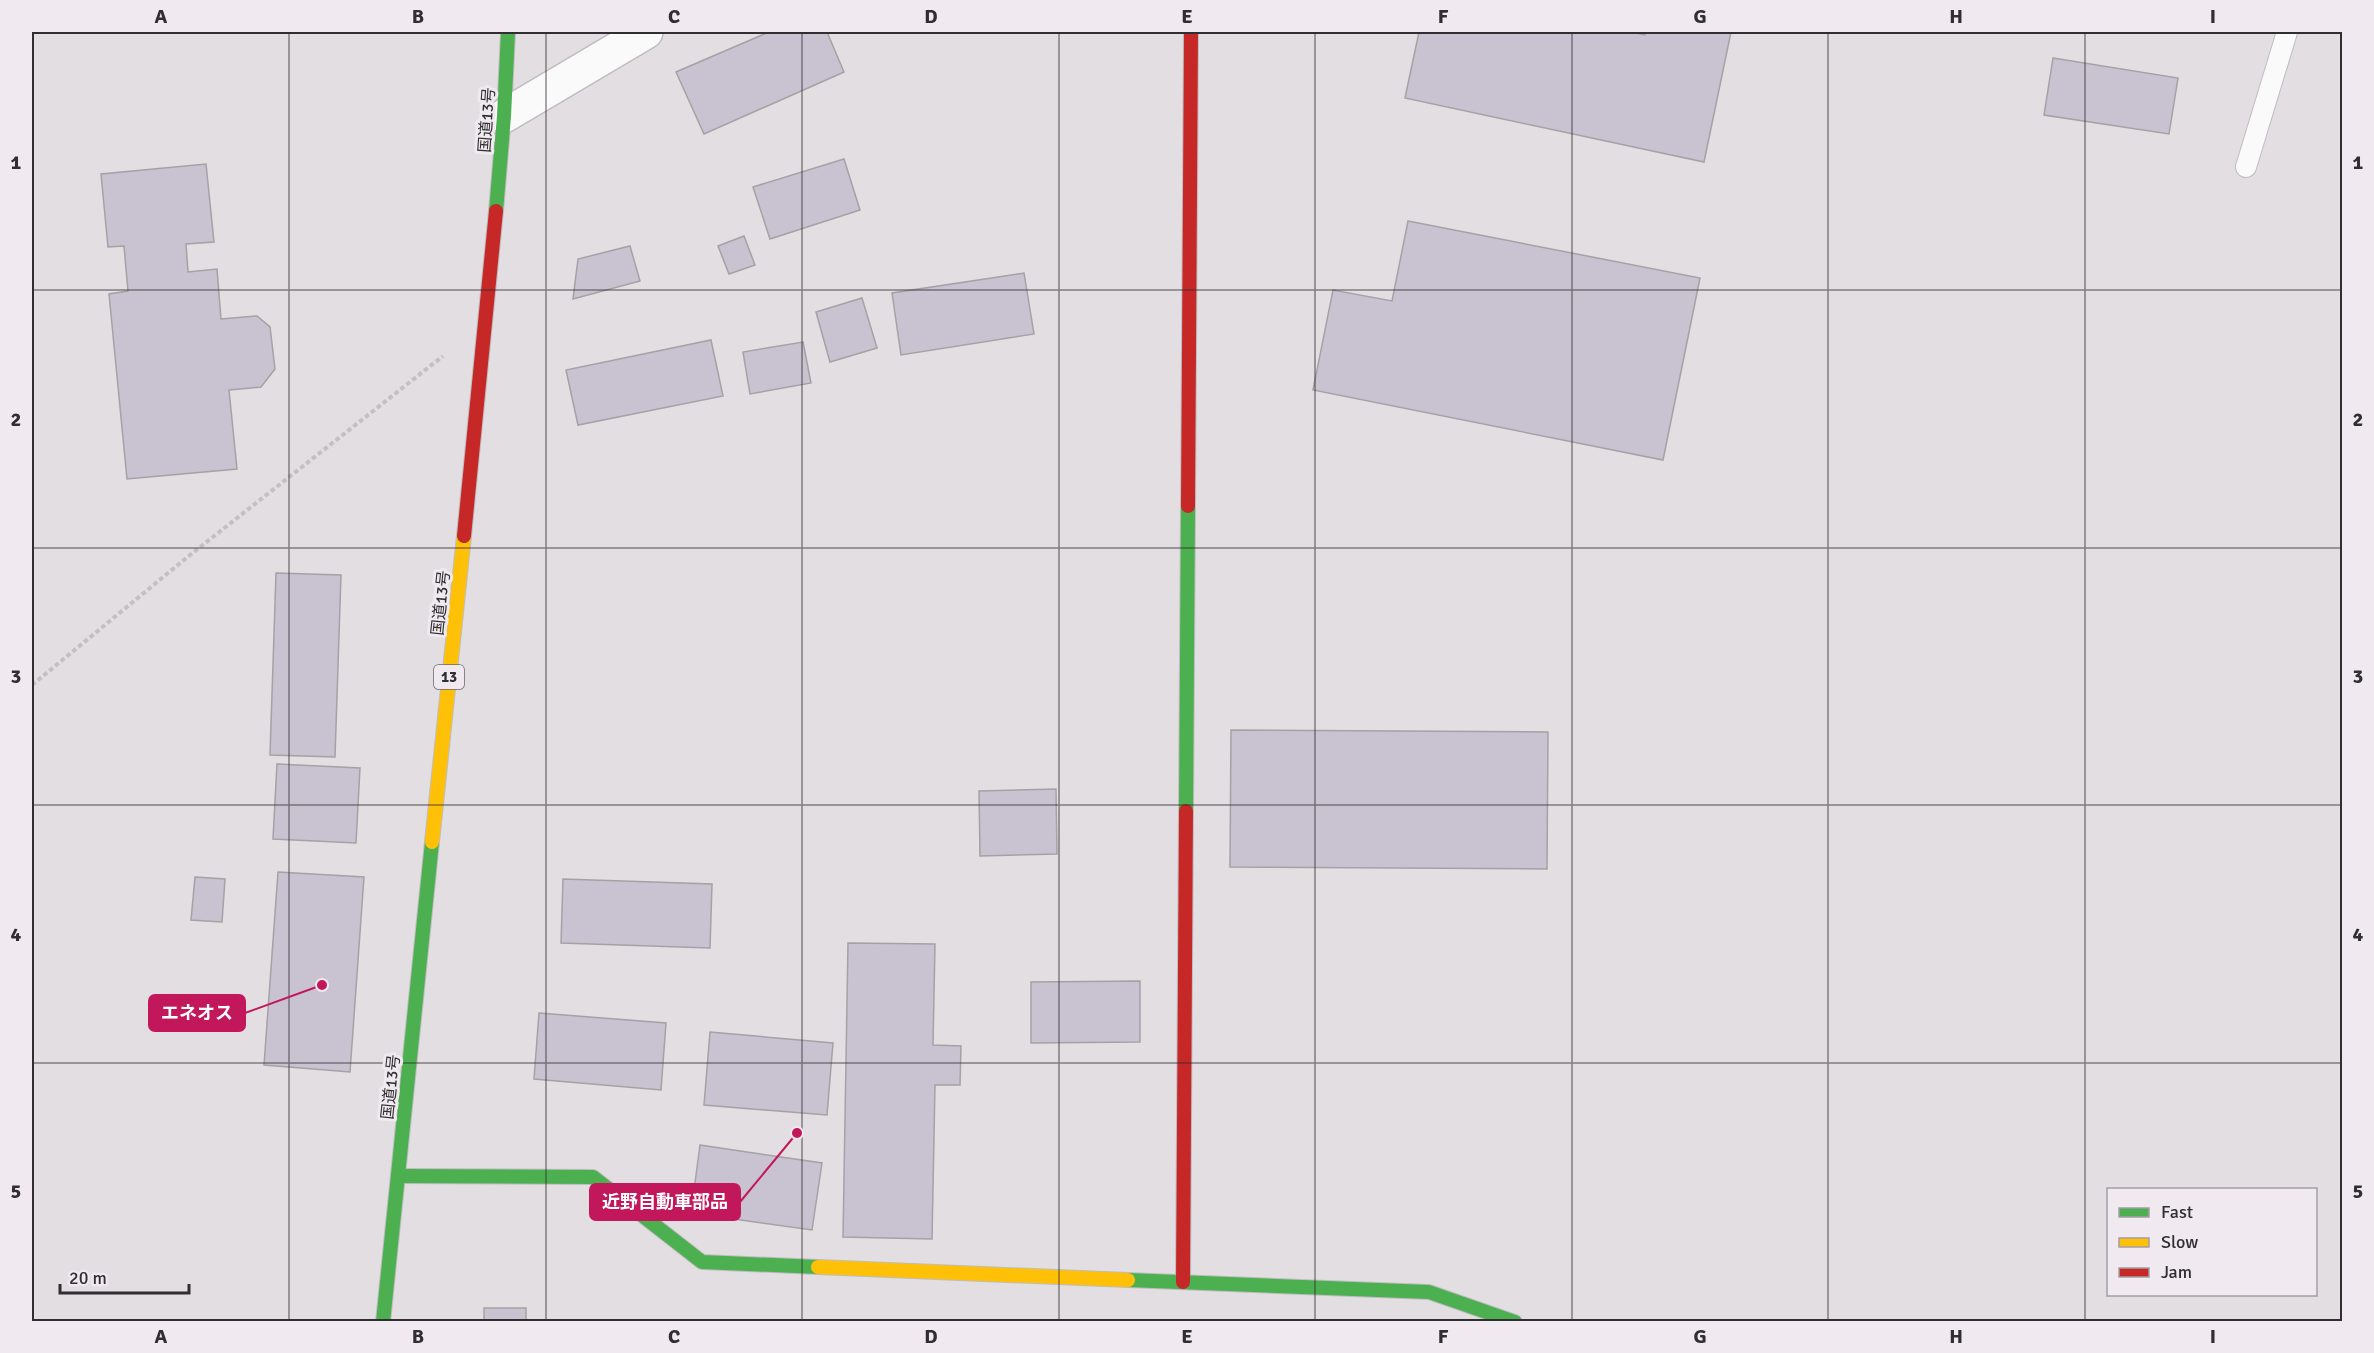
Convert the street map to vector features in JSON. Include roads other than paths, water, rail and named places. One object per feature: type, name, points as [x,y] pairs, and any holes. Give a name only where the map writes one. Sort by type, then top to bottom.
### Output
[{"type":"main road","name":"国道13号","points":[[383,1322],[486,323],[504,116],[508,32]]},
{"type":"main road","points":[[1183,1282],[1191,32]]},
{"type":"main road","points":[[398,1176],[593,1177],[702,1262],[1429,1292],[1515,1322]]},
{"type":"street","points":[[504,116],[646,32]]},
{"type":"lane","points":[[2246,167],[2287,32]]},
{"type":"place","name":"エネオス","points":[[322,985]]},
{"type":"place","name":"近野自動車部品","points":[[797,1133]]}]
